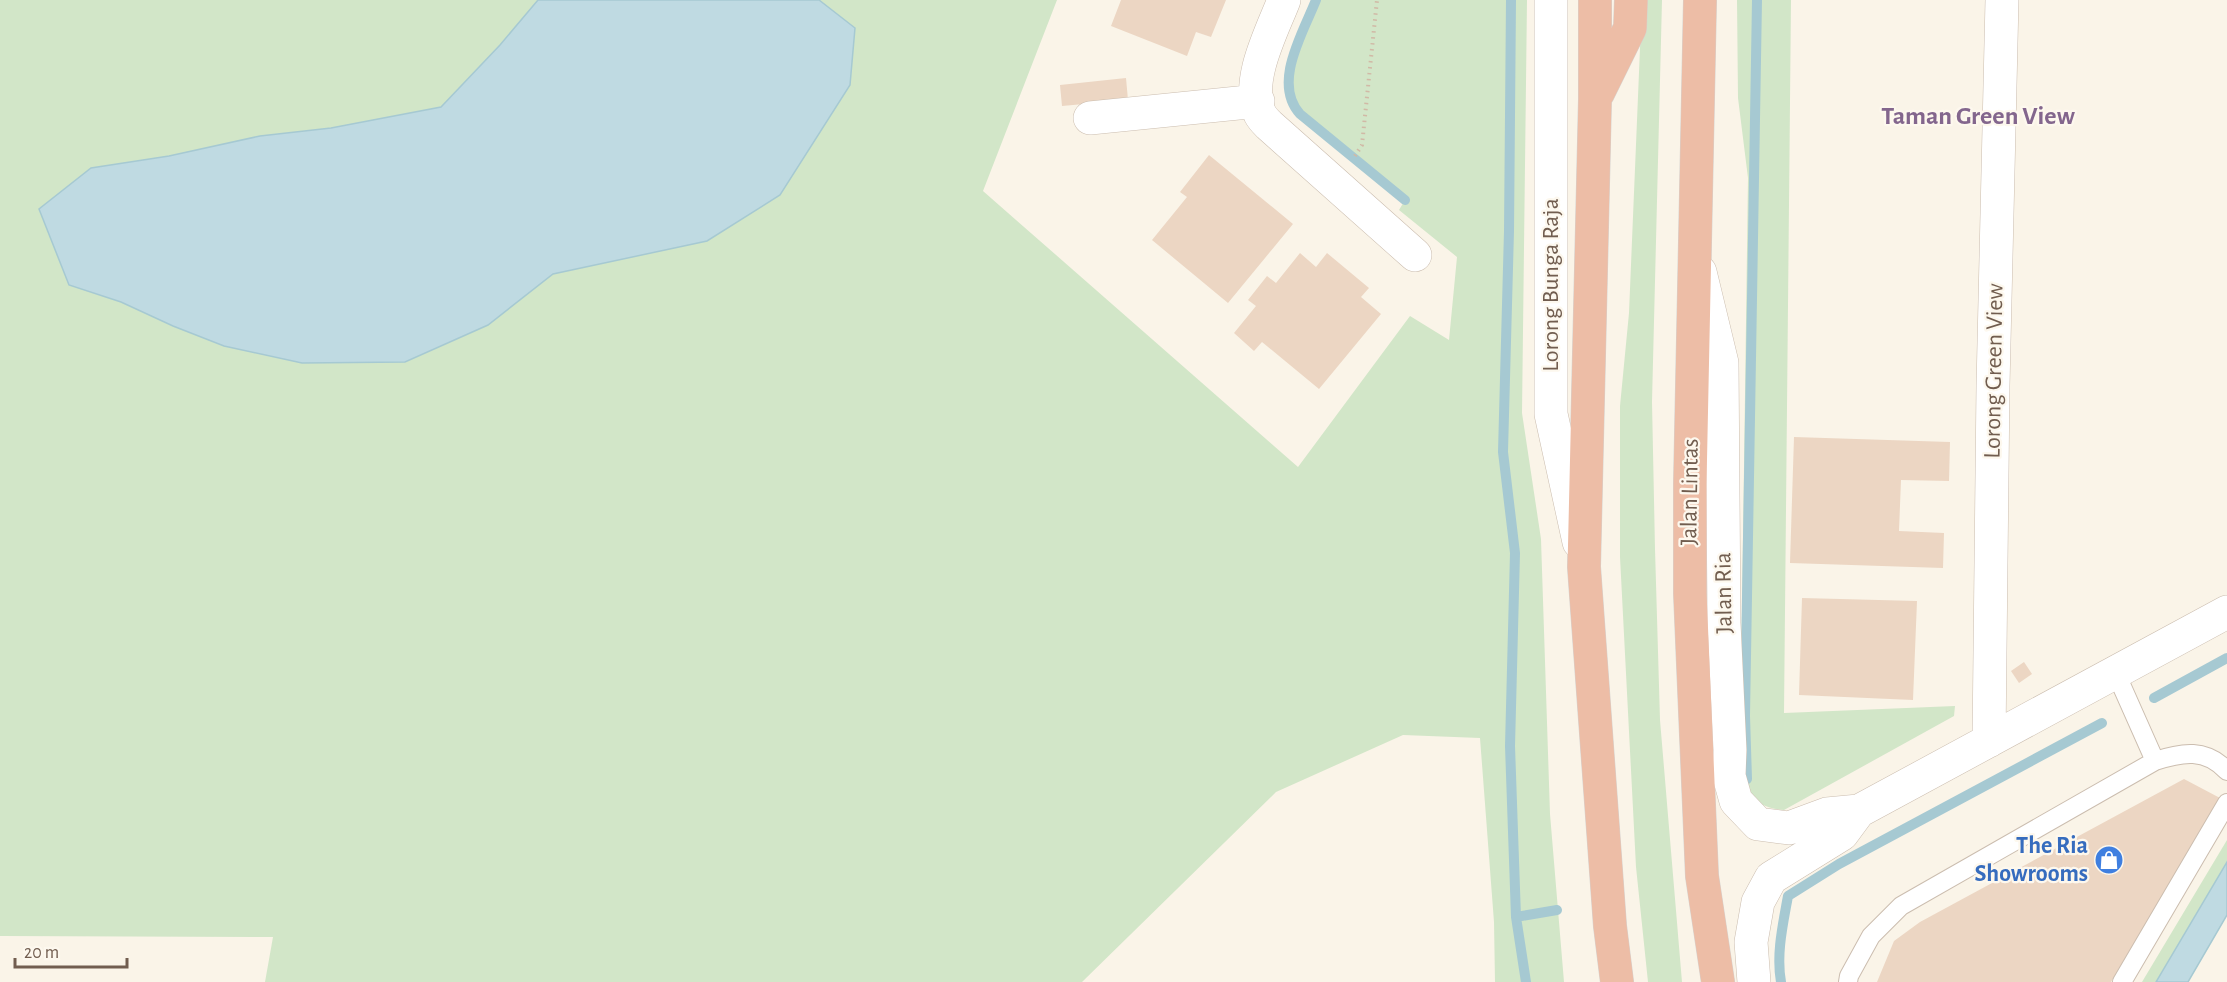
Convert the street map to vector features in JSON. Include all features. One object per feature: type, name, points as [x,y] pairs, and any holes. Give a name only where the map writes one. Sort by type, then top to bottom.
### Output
[{"type":"highway","points":[[1595,0],[1595,99],[1584,567],[1610,926],[1617,982]]},
{"type":"highway","points":[[1595,99],[1630,28],[1631,0]]},
{"type":"highway","name":"Jalan Lintas","points":[[1700,0],[1690,484],[1692,684],[1702,876],[1718,982]]},
{"type":"street","points":[[1284,0],[1261,60],[1256,84],[1260,114],[1269,125],[1415,255]]},
{"type":"street","name":"Lorong Bunga Raja","points":[[1551,0],[1551,414],[1584,567]]},
{"type":"street","name":"Lorong Green View","points":[[1989,741],[1993,386],[2002,0]]},
{"type":"street","points":[[1090,118],[1257,101]]},
{"type":"street","name":"Jalan Ria","points":[[1695,252],[1722,363],[1724,623],[1730,750],[1728,776],[1736,801],[1758,824],[1789,828],[1827,814],[1859,811],[2227,612]]},
{"type":"street","name":"Jalan Ria","points":[[1754,982],[1751,942],[1758,902],[1771,878],[1842,834],[1859,811]]},
{"type":"lane","points":[[2115,672],[2155,761]]},
{"type":"lane","points":[[1848,982],[1870,936],[1901,906],[2155,761],[2178,753],[2190,753],[2216,760],[2227,771]]},
{"type":"lane","points":[[2122,982],[2227,803]]},
{"type":"path","points":[[1355,156],[1362,145],[1377,0]]},
{"type":"green space","points":[[0,0],[1057,0],[983,191],[1298,467],[1410,316],[1449,340],[1457,257],[1399,210],[1405,200],[1294,108],[1289,81],[1291,67],[1294,53],[1316,0],[1527,0],[1522,413],[1541,539],[1550,814],[1564,982],[1495,982],[1494,922],[1480,738],[1403,735],[1276,792],[1082,982],[265,982],[273,937],[0,936]]},
{"type":"green space","points":[[1642,0],[1662,0],[1652,402],[1660,720],[1682,982],[1648,982],[1636,867],[1620,557],[1620,406],[1629,313]]},
{"type":"green space","points":[[1737,0],[1791,0],[1784,713],[1955,706],[1954,716],[1784,810],[1771,808],[1755,799],[1747,784],[1740,753],[1748,178],[1738,98]]},
{"type":"green space","points":[[2227,840],[2227,862],[2156,982],[2142,982]]},
{"type":"water","points":[[538,0],[819,0],[855,28],[850,85],[780,195],[707,241],[553,274],[488,325],[405,362],[302,363],[224,346],[121,302],[69,285],[39,209],[91,168],[169,156],[260,136],[331,128],[441,107],[500,45]]},
{"type":"water","points":[[2227,862],[2227,915],[2188,982],[2156,982]]},
{"type":"building","points":[[1121,0],[1226,0],[1211,37],[1196,32],[1187,56],[1111,26]]},
{"type":"building","points":[[1126,78],[1128,100],[1062,106],[1060,85]]},
{"type":"building","points":[[1209,155],[1293,224],[1228,303],[1152,240],[1187,197],[1180,192]]},
{"type":"building","points":[[1300,253],[1316,267],[1327,253],[1369,288],[1361,297],[1381,314],[1319,389],[1262,342],[1254,351],[1234,333],[1256,306],[1248,300],[1267,276],[1276,283]]},
{"type":"building","points":[[1794,437],[1950,442],[1949,481],[1901,480],[1899,531],[1944,533],[1943,568],[1790,563]]},
{"type":"building","points":[[1802,598],[1917,601],[1913,700],[1799,695]]},
{"type":"building","points":[[2024,662],[2032,674],[2019,683],[2011,671]]},
{"type":"building","name":"The Ria Showrooms","points":[[2184,779],[2220,798],[2111,982],[1877,982],[1894,941],[1920,922]]},
{"type":"waterway","points":[[1316,0],[1298,42],[1289,73],[1292,102],[1300,114],[1405,200]]},
{"type":"waterway","points":[[1511,0],[1509,231],[1503,452],[1515,553],[1510,746],[1516,917]]},
{"type":"waterway","points":[[1747,779],[1745,716],[1757,0]]},
{"type":"waterway","points":[[2154,698],[2227,658]]},
{"type":"waterway","points":[[1781,982],[1780,950],[1788,896],[1839,864],[2102,723]]},
{"type":"waterway","points":[[1526,982],[1516,917],[1557,910]]},
{"type":"place","name":"The Ria Showrooms","points":[[2109,860]]},
{"type":"district","name":"Taman Green View","points":[[1978,116]]}]
